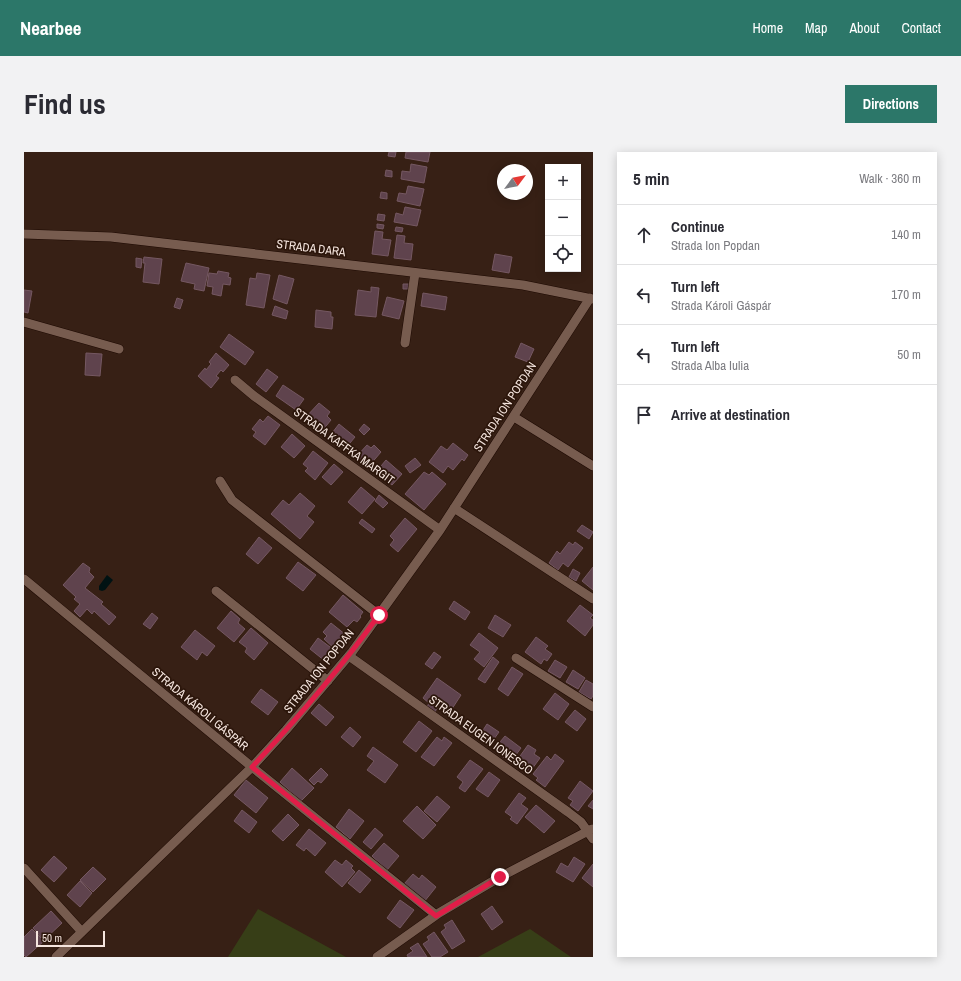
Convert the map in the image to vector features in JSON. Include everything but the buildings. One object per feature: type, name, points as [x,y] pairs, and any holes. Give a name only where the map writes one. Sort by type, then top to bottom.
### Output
[{"type":"street","name":"STRADA DARA","points":[[24,234],[111,237],[523,285],[592,299]]},
{"type":"street","points":[[405,343],[415,273]]},
{"type":"street","name":"STRADA ION POPDAN","points":[[56,957],[252,767],[286,730],[349,656],[440,530],[592,299]]},
{"type":"street","points":[[24,322],[118,349]]},
{"type":"street","name":"STRADA KAFFKA MARGIT","points":[[235,380],[254,396],[440,530]]},
{"type":"street","points":[[514,416],[593,466]]},
{"type":"street","points":[[220,481],[232,500],[379,615]]},
{"type":"street","points":[[454,508],[593,599]]},
{"type":"street","name":"STRADA KÁROLI GÁSPÁR","points":[[24,580],[436,916]]},
{"type":"street","points":[[216,591],[328,681]]},
{"type":"street","name":"STRADA EUGEN IONESCO","points":[[349,656],[568,812],[581,822],[591,833]]},
{"type":"street","points":[[516,658],[593,707]]},
{"type":"street","points":[[377,957],[436,916],[500,877],[591,833]]},
{"type":"street","points":[[24,868],[82,932]]},
{"type":"green space","points":[[258,909],[346,957],[228,957]]},
{"type":"green space","points":[[530,929],[571,957],[478,957]]},
{"type":"shaded area","points":[[107,575],[113,580],[105,590],[99,590],[99,586]]},
{"type":"route","points":[[379,615],[352,652],[286,730],[252,767],[436,916],[500,877]]}]
